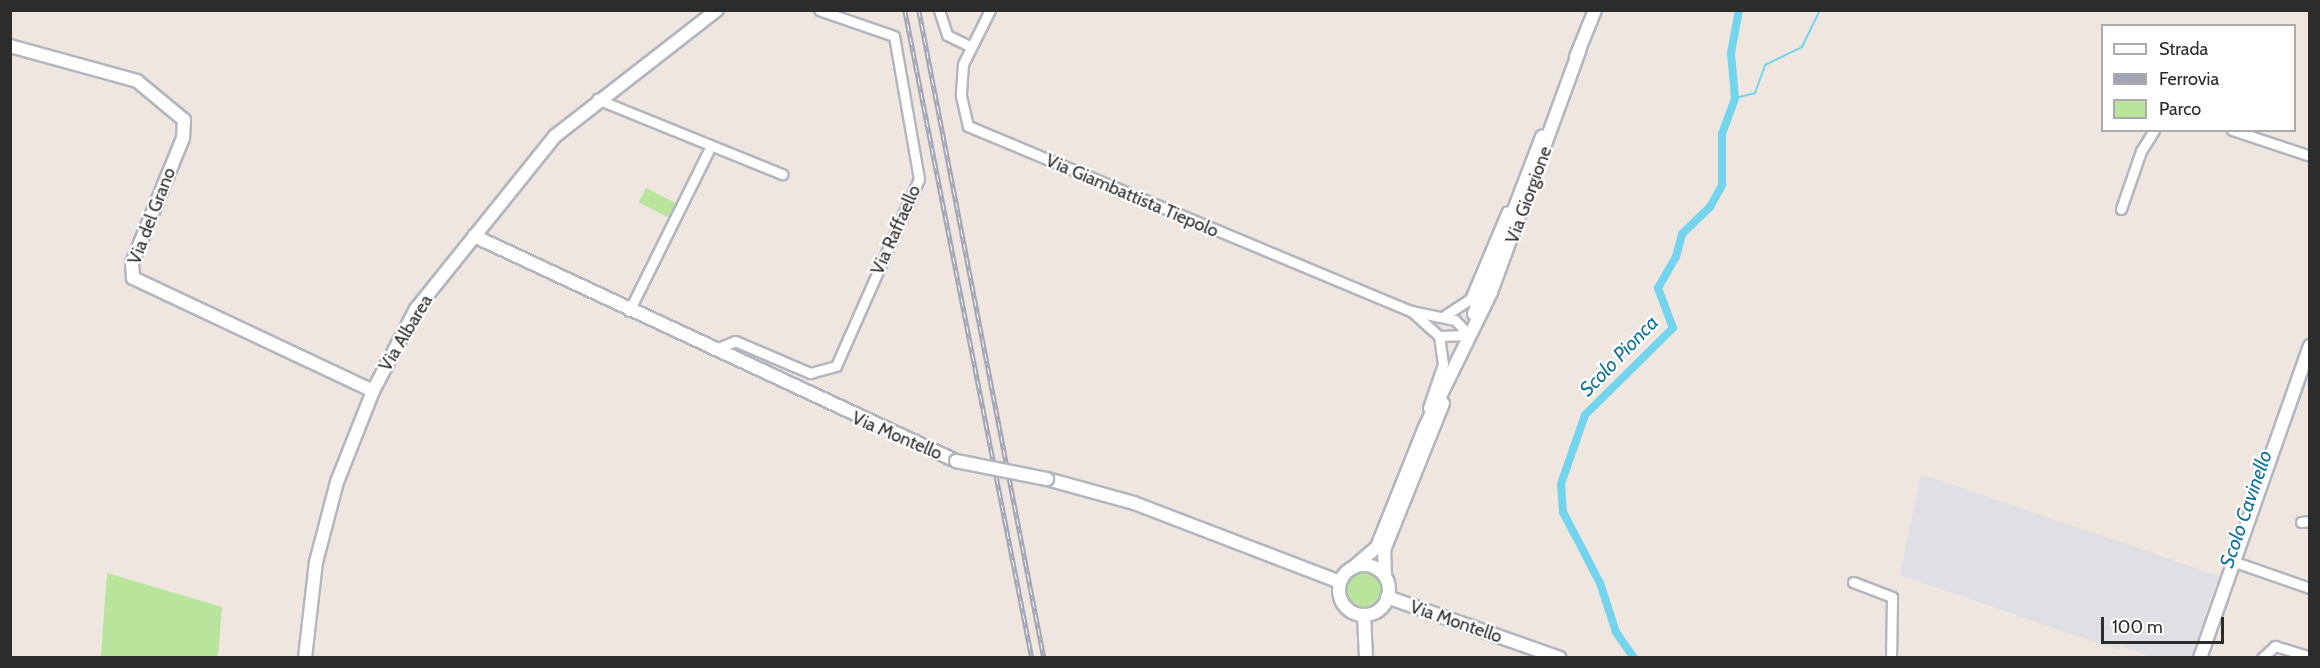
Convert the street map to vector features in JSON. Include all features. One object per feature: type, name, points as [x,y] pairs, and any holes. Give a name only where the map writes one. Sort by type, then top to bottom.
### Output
[{"type":"street","name":"Via Albarea","points":[[305,657],[330,505],[374,391],[417,309],[539,153],[597,99],[717,10]]},
{"type":"street","name":"Via Raffaello","points":[[714,350],[735,341],[810,373],[836,366],[919,179],[894,36],[819,10]]},
{"type":"street","points":[[939,10],[947,35],[970,46]]},
{"type":"street","name":"Via Giambattista Tiepolo","points":[[990,10],[970,46],[961,79],[968,126],[1411,311],[1444,316],[1469,335]]},
{"type":"street","name":"Via Giorgione","points":[[1355,566],[1377,547],[1425,427],[1447,389],[1469,335],[1504,261],[1595,10]]},
{"type":"street","name":"Via del Grano","points":[[10,46],[137,81],[184,120],[183,138],[132,263],[133,278],[374,391]]},
{"type":"street","name":"Via Giorgione","points":[[1444,316],[1470,299],[1579,51]]},
{"type":"street","points":[[597,99],[782,174]]},
{"type":"street","points":[[2121,209],[2141,151],[2153,132]]},
{"type":"street","points":[[2238,132],[2310,156]]},
{"type":"street","points":[[629,311],[708,152]]},
{"type":"street","name":"Via Giorgione","points":[[1469,335],[1481,287],[1534,155]]},
{"type":"street","name":"Via Montello","points":[[474,236],[629,311],[956,461],[1047,479],[1134,503],[1340,582]]},
{"type":"street","name":"Via Giambattista Tiepolo","points":[[1411,311],[1439,336]]},
{"type":"street","points":[[1425,427],[1443,364],[1439,336],[1469,335]]},
{"type":"street","points":[[2200,657],[2238,563],[2310,346]]},
{"type":"street","name":"Via Giorgione","points":[[1385,576],[1384,550],[1437,429],[1447,389]]},
{"type":"street","points":[[2238,563],[2310,588]]},
{"type":"street","points":[[1355,566],[1374,567],[1385,576],[1387,597],[1379,609],[1364,615],[1342,602],[1340,582],[1355,566]]},
{"type":"street","points":[[1853,582],[1892,597],[1891,657]]},
{"type":"street","name":"Via Montello","points":[[1387,597],[1560,657]]},
{"type":"street","points":[[1364,615],[1366,657]]},
{"type":"street","points":[[2262,657],[2275,646],[2310,657]]},
{"type":"shaded area","points":[[1921,474],[2219,576],[2191,657],[2152,657],[2121,646],[2119,650],[1900,575]]},
{"type":"green space","points":[[646,188],[677,204],[670,218],[639,202]]},
{"type":"green space","points":[[1363,572],[1376,577],[1381,590],[1376,603],[1363,608],[1350,603],[1345,590],[1350,577]]},
{"type":"green space","points":[[107,573],[222,607],[218,657],[101,657]]},
{"type":"waterway","name":"Scolo Pionca","points":[[1634,658],[1616,632],[1600,583],[1563,512],[1561,484],[1585,415],[1673,328],[1658,288],[1676,257],[1682,234],[1710,207],[1722,185],[1722,134],[1735,98],[1731,53],[1739,10]]},
{"type":"waterway","points":[[1735,98],[1755,93],[1765,65],[1802,47],[1820,10]]},
{"type":"waterway","name":"Scolo Cavinello","points":[[2246,545],[2310,369]]},
{"type":"waterway","name":"Scolo Cavinello","points":[[2208,658],[2230,590]]},
{"type":"railway","points":[[905,10],[1032,658]]},
{"type":"railway","points":[[919,10],[1044,658]]}]
